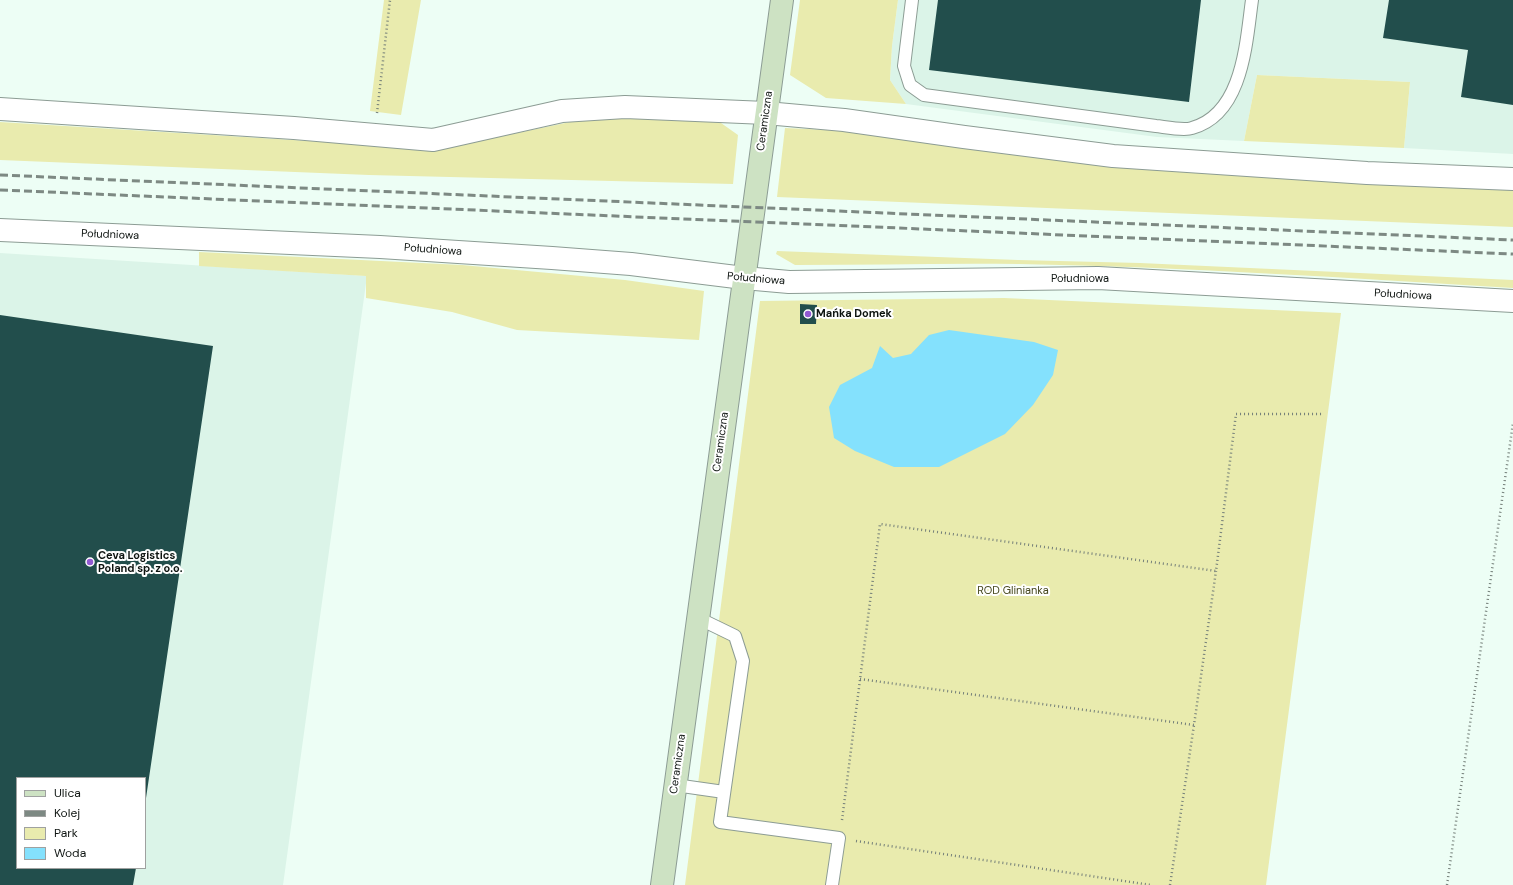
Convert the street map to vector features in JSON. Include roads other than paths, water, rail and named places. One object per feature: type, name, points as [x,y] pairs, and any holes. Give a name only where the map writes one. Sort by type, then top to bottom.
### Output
[{"type":"main road","name":"Ceramiczna","points":[[662,885],[782,0]]},
{"type":"street","points":[[0,109],[294,128],[434,140],[562,111],[625,107],[766,113],[844,120],[964,138],[1113,156],[1367,173],[1513,179]]},
{"type":"street","name":"Południowa","points":[[0,230],[372,246],[497,254],[631,264],[788,282],[1098,278],[1513,301]]},
{"type":"lane","points":[[912,0],[904,66],[910,85],[924,95],[1156,126],[1191,129],[1213,119],[1234,91],[1244,58],[1252,0]]},
{"type":"lane","points":[[698,618],[736,636],[743,661],[720,822],[839,838],[832,885]]},
{"type":"lane","points":[[675,785],[724,792]]},
{"type":"water","points":[[949,330],[1034,342],[1058,350],[1053,375],[1033,405],[1005,434],[939,467],[894,467],[855,451],[834,438],[829,407],[840,385],[872,368],[880,346],[893,358],[911,354],[929,335]]},
{"type":"railway","points":[[0,175],[1513,240]]},
{"type":"railway","points":[[0,190],[1513,254]]},
{"type":"place","name":"Mańka Domek","points":[[808,314]]},
{"type":"place","name":"Ceva Logistics Poland sp. z o.o.","points":[[90,562]]},
{"type":"park label","name":"ROD Glinianka","points":[[1013,591]]}]
